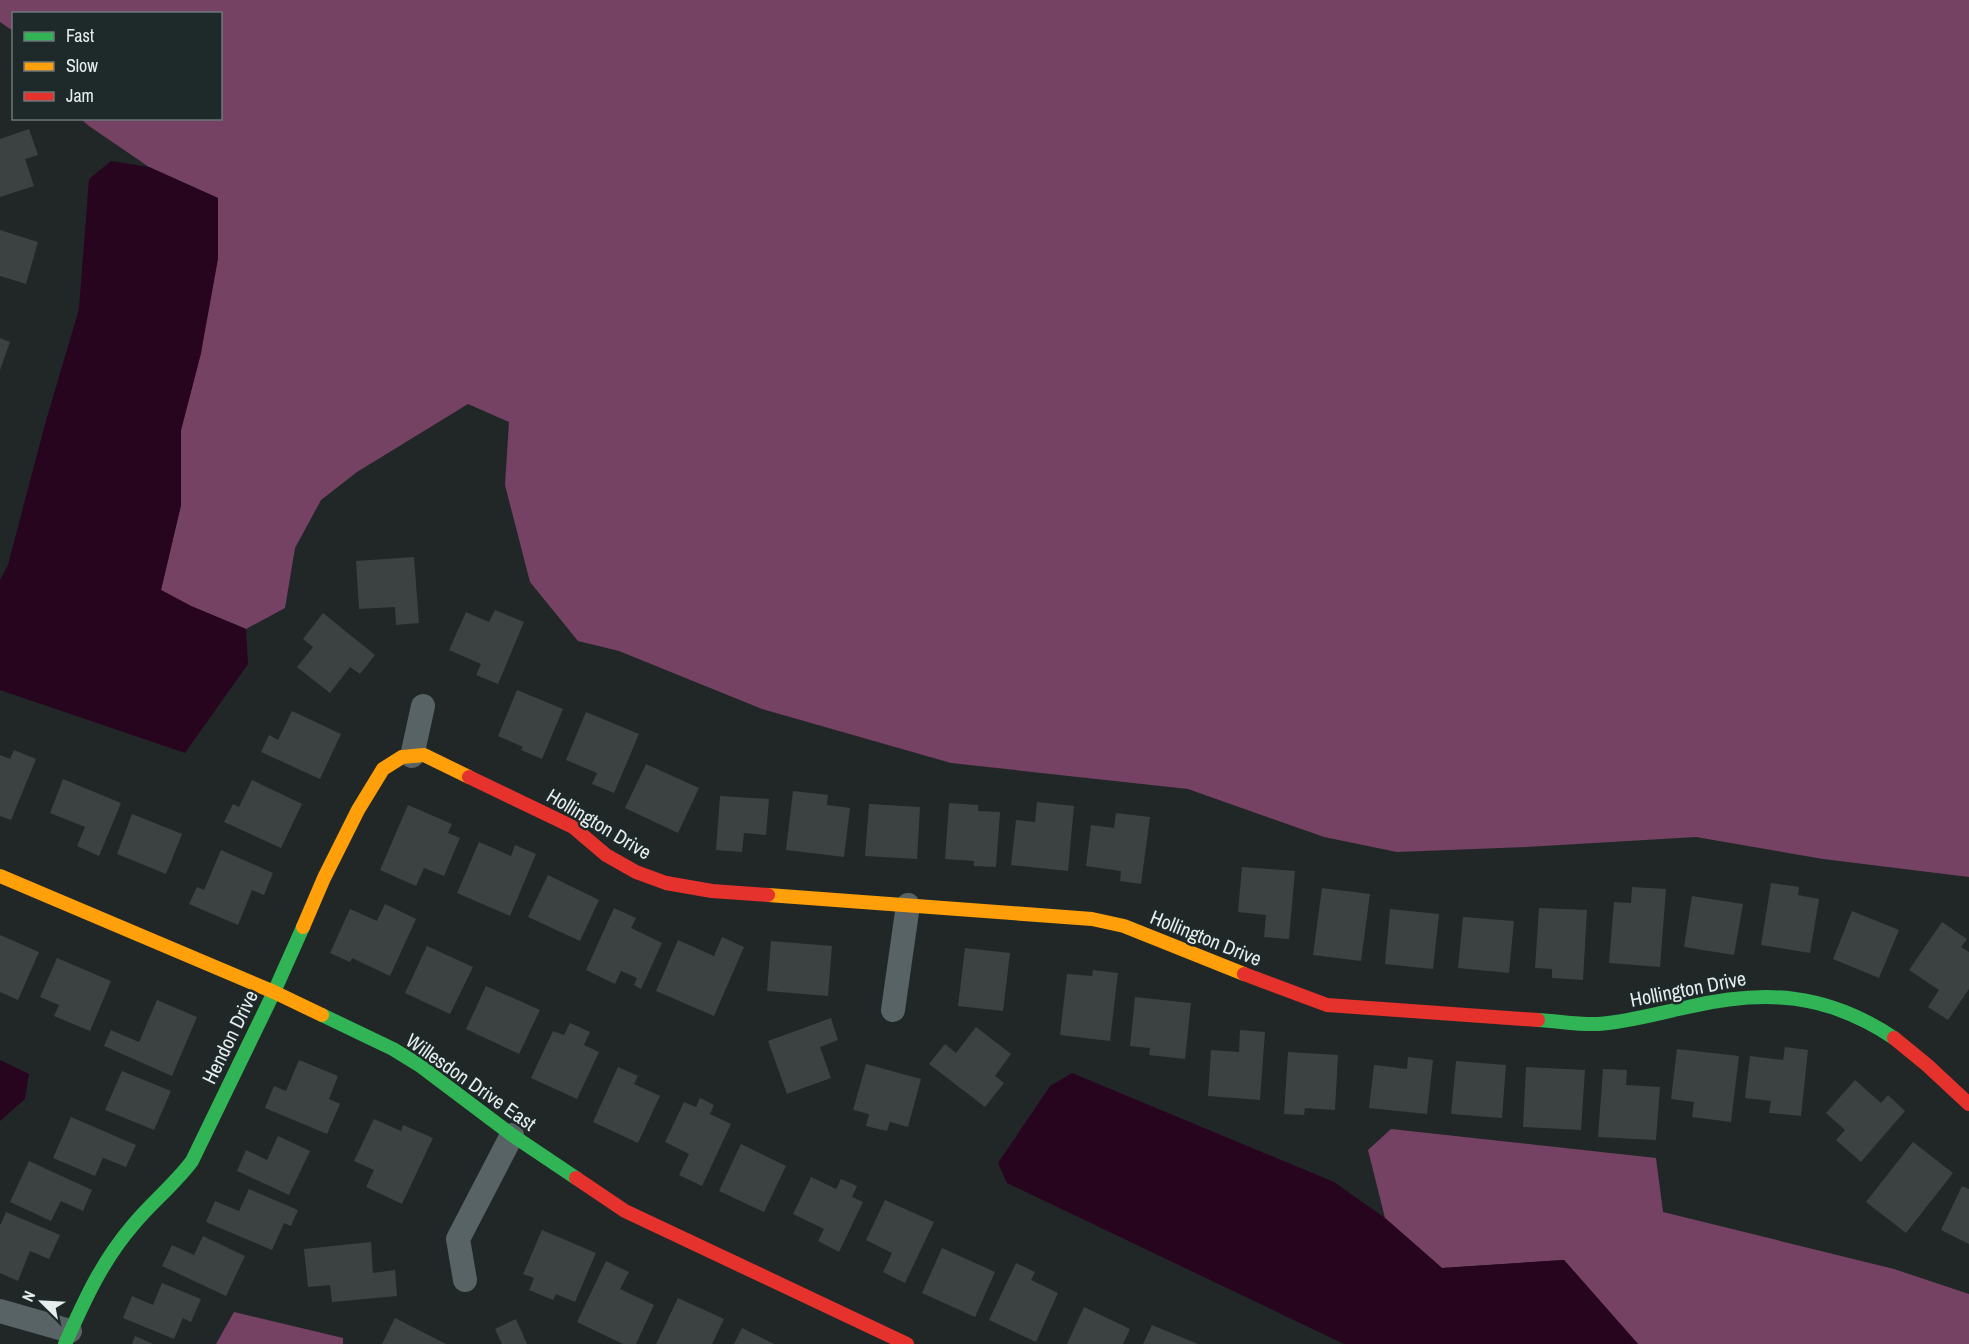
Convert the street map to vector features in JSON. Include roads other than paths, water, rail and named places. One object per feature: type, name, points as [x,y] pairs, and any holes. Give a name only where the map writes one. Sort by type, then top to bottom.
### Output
[{"type":"street","points":[[418,755],[423,706]]},
{"type":"street","name":"Hollington Drive","points":[[418,755],[573,827],[606,855],[636,872],[666,883],[712,891],[1092,919],[1124,926],[1327,1005],[1596,1024],[1622,1022],[1722,999],[1763,995],[1792,996],[1833,1006],[1882,1029],[1908,1048],[1969,1104]]},
{"type":"street","name":"Hendon Drive","points":[[68,1337],[90,1286],[117,1245],[133,1224],[177,1181],[192,1161],[274,992],[324,878],[358,810],[383,769],[402,757],[418,755]]},
{"type":"street","name":"Willesdon Drive East","points":[[0,876],[316,1011],[410,1060],[512,1136],[625,1211],[907,1344]]},
{"type":"street","points":[[893,1010],[908,905]]},
{"type":"street","points":[[465,1280],[458,1239],[512,1136]]},
{"type":"street","points":[[0,1311],[68,1337]]}]
